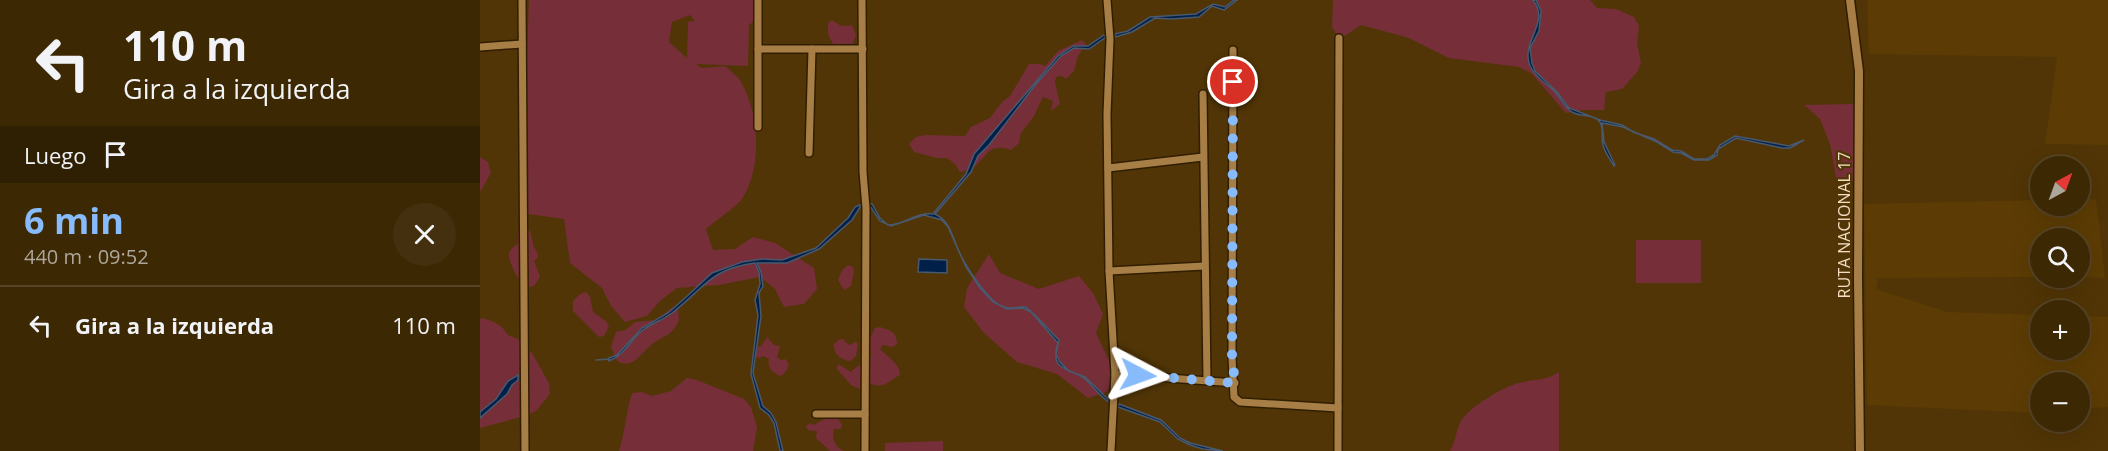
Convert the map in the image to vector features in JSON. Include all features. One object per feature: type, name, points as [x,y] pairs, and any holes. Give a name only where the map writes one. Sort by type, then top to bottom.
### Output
[{"type":"street","points":[[522,0],[525,451]]},
{"type":"street","points":[[758,0],[758,127]]},
{"type":"street","points":[[862,0],[863,172],[866,208],[865,451]]},
{"type":"street","points":[[1107,0],[1110,39],[1109,271],[1115,374],[1111,451]]},
{"type":"street","name":"RUTA NACIONAL 17","points":[[1850,0],[1859,71],[1860,451]]},
{"type":"street","points":[[1338,451],[1339,38]]},
{"type":"street","points":[[480,47],[522,44]]},
{"type":"street","points":[[758,49],[863,49]]},
{"type":"street","points":[[809,153],[812,49]]},
{"type":"street","points":[[1233,50],[1232,357],[1234,398],[1240,402],[1338,408]]},
{"type":"street","points":[[1203,94],[1207,380]]},
{"type":"street","points":[[1108,168],[1203,157]]},
{"type":"street","points":[[1109,271],[1204,266]]},
{"type":"street","points":[[1115,374],[1235,383]]},
{"type":"street","points":[[816,414],[865,414]]},
{"type":"shaded area","points":[[529,0],[757,0],[758,18],[749,25],[748,66],[696,64],[702,68],[725,66],[740,80],[752,110],[756,141],[753,172],[742,199],[706,229],[713,250],[735,249],[753,237],[775,243],[814,268],[817,289],[804,304],[784,307],[775,289],[760,277],[719,285],[677,288],[660,301],[647,316],[625,322],[611,306],[602,288],[570,263],[564,219],[521,213]],"holes":[[[690,15],[695,21],[688,22],[687,58],[669,42],[672,22]]]},
{"type":"shaded area","points":[[1333,0],[1590,0],[1597,8],[1616,9],[1634,17],[1639,26],[1637,44],[1641,62],[1638,71],[1622,89],[1606,92],[1604,110],[1566,113],[1531,73],[1519,67],[1449,58],[1409,38],[1361,25],[1340,39],[1332,27]]},
{"type":"shaded area","points":[[1867,0],[2108,0],[2108,145],[2045,144],[2057,57],[1869,54]]},
{"type":"shaded area","points":[[832,20],[841,26],[852,25],[856,35],[852,45],[848,48],[833,44],[828,34],[828,23]]},
{"type":"shaded area","points":[[1082,40],[1086,44],[1078,56],[1074,71],[1066,79],[1062,76],[1056,77],[1060,104],[1051,111],[1053,101],[1043,97],[1034,116],[1021,133],[1019,143],[1011,150],[994,149],[976,165],[960,172],[947,158],[914,152],[909,144],[916,137],[965,136],[971,127],[990,118],[1002,102],[1010,96],[1029,64],[1045,66],[1058,51]]},
{"type":"shaded area","points":[[1853,104],[1855,180],[1837,183],[1830,144],[1820,119],[1804,105]]},
{"type":"shaded area","points":[[480,157],[488,162],[491,173],[480,192]]},
{"type":"shaded area","points":[[2090,199],[2096,199],[2105,278],[2090,277],[2090,228],[2030,228],[2030,277],[1873,278],[1878,279],[1876,289],[1947,312],[2030,315],[2030,360],[2090,360],[2090,316],[2108,317],[2108,407],[2090,408],[2090,372],[2030,372],[2030,413],[1867,405],[1864,204],[2030,200],[2030,216],[2090,216]]},
{"type":"shaded area","points":[[524,224],[537,253],[538,257],[534,261],[540,276],[535,285],[525,289],[509,258],[511,249],[518,243],[518,232]]},
{"type":"shaded area","points":[[1636,240],[1701,240],[1701,283],[1636,283]]},
{"type":"shaded area","points":[[989,254],[1000,273],[1039,289],[1079,276],[1093,293],[1103,314],[1096,333],[1115,373],[1107,392],[1088,398],[1057,374],[1017,362],[983,332],[964,307],[967,288]]},
{"type":"shaded area","points":[[848,265],[853,267],[854,272],[851,286],[844,290],[838,280],[842,270]]},
{"type":"shaded area","points":[[586,292],[590,297],[593,312],[609,326],[604,336],[599,337],[573,311],[573,301]]},
{"type":"shaded area","points":[[673,307],[678,309],[679,320],[673,330],[646,349],[636,360],[628,364],[617,361],[611,347],[616,332],[626,330],[635,322],[656,320]]},
{"type":"shaded area","points":[[480,319],[502,327],[508,335],[518,339],[532,353],[549,383],[550,394],[537,410],[528,415],[480,428]]},
{"type":"shaded area","points":[[880,327],[890,331],[896,337],[897,344],[893,347],[883,345],[880,349],[896,364],[900,375],[881,385],[867,382],[860,389],[851,385],[837,369],[838,364],[851,372],[868,361],[871,355],[868,342],[875,328]]},
{"type":"shaded area","points":[[767,337],[774,345],[780,346],[777,357],[781,360],[786,359],[789,366],[783,375],[779,376],[771,369],[769,359],[763,356],[755,357],[753,353]]},
{"type":"shaded area","points":[[840,339],[849,345],[856,342],[858,344],[856,356],[850,361],[836,354],[834,344]]},
{"type":"shaded area","points":[[1559,372],[1559,451],[1450,451],[1461,421],[1479,404],[1513,385],[1545,378]]},
{"type":"shaded area","points":[[687,378],[744,399],[751,407],[757,427],[753,451],[619,451],[632,393],[642,392],[652,396],[671,391]]},
{"type":"shaded area","points":[[828,417],[837,417],[842,425],[841,429],[834,429],[833,439],[836,445],[844,451],[830,451],[816,438],[817,431],[809,430],[806,426],[810,423],[814,425]]},
{"type":"shaded area","points":[[943,441],[943,451],[885,451],[885,443]]},
{"type":"water","points":[[1237,0],[1224,10],[1212,6],[1199,17],[1155,18],[1132,32],[1115,37],[1115,34],[1128,31],[1150,17],[1196,14],[1213,4],[1225,7]]},
{"type":"water","points":[[1533,0],[1536,0],[1541,11],[1539,31],[1530,48],[1535,71],[1557,92],[1569,108],[1593,117],[1577,114],[1568,109],[1556,93],[1532,70],[1528,57],[1529,48],[1539,16],[1538,8]]},
{"type":"water","points":[[1104,35],[1106,37],[1089,49],[1074,48],[1061,56],[978,156],[971,172],[935,214],[941,217],[949,227],[957,248],[948,227],[942,220],[924,215],[891,226],[889,225],[921,215],[933,214],[966,174],[974,154],[1058,56],[1073,46],[1088,46]]},
{"type":"water","points":[[1595,118],[1622,125],[1630,130],[1602,123],[1604,142],[1614,166],[1602,142],[1600,122]]},
{"type":"water","points":[[1638,134],[1654,139],[1672,150],[1681,151],[1694,159],[1707,159],[1714,155],[1720,145],[1735,136],[1789,146],[1804,140],[1790,148],[1782,148],[1736,138],[1718,149],[1717,155],[1709,160],[1694,160],[1681,153],[1673,152]]},
{"type":"water","points":[[868,203],[872,204],[880,218],[887,224],[880,221]]},
{"type":"water","points":[[862,204],[852,220],[819,249],[787,263],[757,263],[763,286],[759,293],[761,316],[753,373],[763,406],[776,422],[783,451],[780,451],[774,423],[769,415],[760,408],[751,374],[758,315],[755,300],[760,284],[759,272],[755,263],[727,270],[708,281],[672,313],[643,330],[624,351],[609,361],[609,358],[617,355],[642,328],[668,313],[712,273],[742,262],[762,259],[782,260],[816,248],[848,218],[855,207]]},
{"type":"water","points":[[961,256],[979,284],[995,302],[1007,308],[1025,307],[1032,312],[1059,340],[1056,354],[1058,343],[1031,312],[1023,308],[1007,309],[993,302],[980,288]]},
{"type":"water","points":[[919,259],[947,260],[947,273],[918,272]]},
{"type":"water","points":[[1056,354],[1069,371],[1063,368]]},
{"type":"water","points":[[518,375],[518,380],[507,394],[480,418],[480,412],[496,399],[508,381]]},
{"type":"water","points":[[1080,375],[1085,377],[1110,403]]},
{"type":"water","points":[[1119,404],[1161,420],[1180,438],[1190,443],[1223,451],[1190,445],[1178,439],[1160,422],[1118,407]]},
{"type":"waterway","points":[[596,360],[610,359]]},
{"type":"route","points":[[1138,375],[1235,383],[1232,357],[1233,82]]}]
